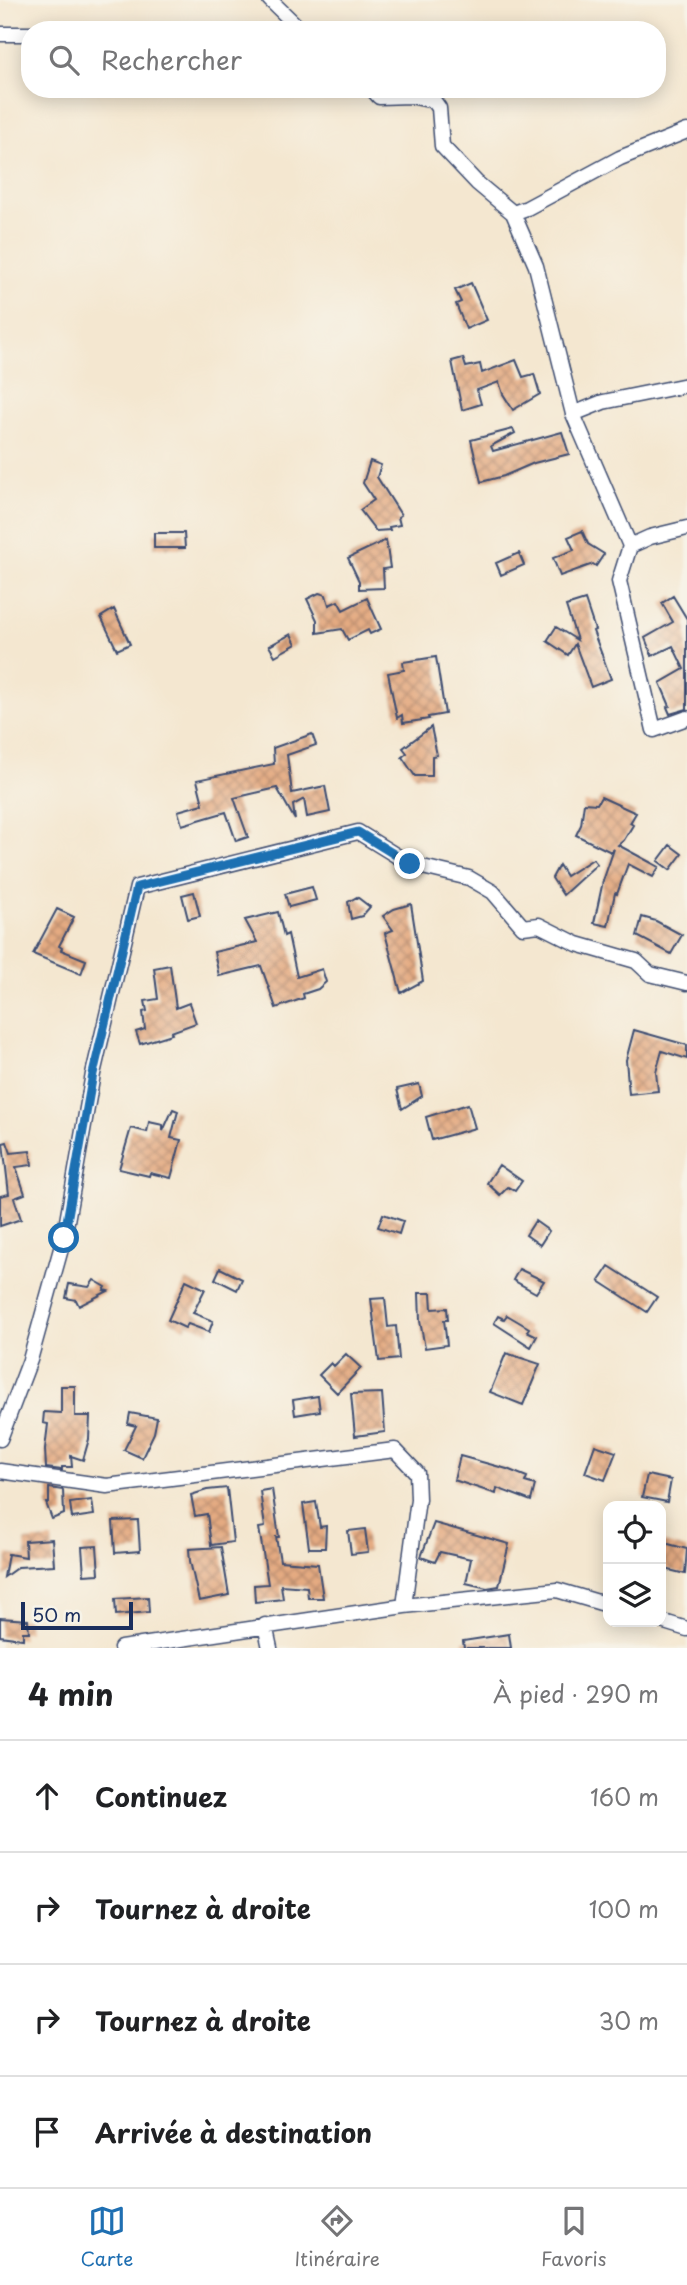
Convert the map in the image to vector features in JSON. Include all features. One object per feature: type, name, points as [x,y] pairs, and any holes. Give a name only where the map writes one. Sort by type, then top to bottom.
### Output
[{"type":"street","points":[[270,0],[292,21]]},
{"type":"street","points":[[0,34],[21,34]]},
{"type":"street","points":[[420,98],[434,101],[439,108],[442,146],[477,183],[513,213],[536,266],[573,414],[630,546],[619,581],[654,730],[687,718]]},
{"type":"street","points":[[513,213],[620,158],[687,131]]},
{"type":"street","points":[[573,414],[603,402],[687,385]]},
{"type":"street","points":[[630,546],[650,537],[687,528]]},
{"type":"street","points":[[0,1439],[30,1360],[64,1238],[93,1074],[137,887],[358,832],[410,864],[469,878],[493,892],[523,927],[538,926],[577,944],[636,961],[650,974],[687,983]]},
{"type":"street","points":[[0,1471],[107,1486],[395,1450],[417,1473],[418,1499],[404,1606]]},
{"type":"street","points":[[121,1648],[404,1606],[557,1590],[603,1604]]},
{"type":"street","points":[[666,1623],[687,1629]]},
{"type":"street","points":[[265,1625],[270,1648]]},
{"type":"building","points":[[471,283],[487,320],[466,329],[456,304],[461,302],[455,290]]},
{"type":"building","points":[[463,358],[466,367],[480,364],[482,373],[516,360],[523,377],[534,374],[540,394],[513,410],[499,382],[477,390],[481,404],[462,410],[452,361]]},
{"type":"building","points":[[513,429],[515,433],[491,446],[493,451],[562,432],[569,454],[481,482],[471,440]]},
{"type":"building","points":[[370,461],[381,465],[377,477],[401,515],[398,517],[400,525],[389,527],[390,530],[376,531],[360,510],[374,500],[363,483]]},
{"type":"building","points":[[582,531],[588,544],[604,554],[596,566],[593,564],[560,576],[553,558],[574,550],[568,537]]},
{"type":"building","points":[[154,533],[184,533],[185,548],[154,548]]},
{"type":"building","points":[[386,540],[390,568],[383,569],[384,588],[359,589],[359,581],[348,558]]},
{"type":"building","points":[[519,553],[524,565],[501,575],[496,563]]},
{"type":"building","points":[[319,593],[326,595],[329,605],[338,601],[343,610],[367,598],[381,629],[370,634],[368,630],[348,640],[342,629],[317,633],[317,620],[307,599]]},
{"type":"building","points":[[673,596],[687,619],[687,709],[670,714],[667,707],[670,706],[660,683],[684,669],[673,646],[652,656],[645,638],[673,622],[662,603]]},
{"type":"building","points":[[585,600],[611,679],[591,687],[575,644],[568,655],[547,641],[556,627],[577,640],[566,606]]},
{"type":"building","points":[[114,609],[130,644],[117,650],[101,617]]},
{"type":"building","points":[[291,634],[296,644],[275,656],[269,646]]},
{"type":"building","points":[[436,657],[445,714],[403,723],[402,715],[397,718],[388,673],[404,670],[403,662]]},
{"type":"building","points":[[431,727],[437,755],[432,756],[432,776],[415,776],[402,757],[407,753],[403,748]]},
{"type":"building","points":[[312,734],[316,745],[287,755],[292,793],[325,786],[330,812],[307,817],[304,799],[293,805],[295,820],[277,788],[234,798],[248,837],[236,841],[226,812],[182,825],[178,811],[203,804],[197,780],[274,764],[273,748]]},
{"type":"building","points":[[601,797],[636,813],[630,823],[633,825],[618,845],[659,867],[653,877],[628,864],[617,894],[615,893],[608,926],[594,923],[603,881],[614,849],[611,852],[576,835],[581,825],[584,803],[597,804]]},
{"type":"building","points":[[670,845],[682,854],[670,870],[658,861]]},
{"type":"building","points":[[593,859],[597,864],[563,895],[552,878],[559,865],[566,876]]},
{"type":"building","points":[[312,887],[316,900],[289,907],[285,894]]},
{"type":"building","points":[[194,892],[200,916],[188,919],[182,895]]},
{"type":"building","points":[[357,897],[370,907],[362,916],[351,919],[348,902]]},
{"type":"building","points":[[411,904],[423,981],[401,993],[385,933],[393,930],[383,916],[394,909]]},
{"type":"building","points":[[57,909],[74,917],[59,946],[61,950],[86,960],[81,974],[33,954]]},
{"type":"building","points":[[278,912],[284,936],[288,934],[297,977],[322,969],[326,982],[318,989],[303,994],[304,998],[276,1008],[261,966],[219,976],[214,952],[257,942],[245,920]]},
{"type":"building","points":[[642,917],[682,935],[671,954],[637,936]]},
{"type":"building","points":[[170,965],[176,1008],[189,1003],[196,1023],[140,1044],[136,1032],[145,1029],[145,1001],[158,999],[154,968]]},
{"type":"building","points":[[634,1030],[687,1045],[687,1059],[662,1051],[656,1072],[658,1091],[629,1094],[626,1060]]},
{"type":"building","points":[[419,1084],[422,1096],[402,1109],[397,1089]]},
{"type":"building","points":[[468,1104],[475,1128],[432,1140],[426,1117]]},
{"type":"building","points":[[173,1109],[178,1111],[171,1138],[181,1140],[171,1178],[119,1169],[131,1128],[147,1132],[149,1122],[163,1125],[163,1131]]},
{"type":"building","points":[[7,1142],[11,1153],[30,1151],[32,1165],[16,1167],[25,1194],[14,1198],[21,1219],[0,1226],[0,1196],[9,1194],[3,1143]]},
{"type":"building","points":[[499,1165],[522,1181],[515,1191],[508,1187],[500,1195],[487,1183]]},
{"type":"building","points":[[383,1214],[403,1221],[399,1234],[378,1227]]},
{"type":"building","points":[[535,1221],[549,1231],[540,1245],[526,1235]]},
{"type":"building","points":[[609,1266],[657,1297],[647,1312],[599,1281]]},
{"type":"building","points":[[220,1268],[242,1279],[237,1290],[215,1279]]},
{"type":"building","points":[[519,1269],[544,1281],[536,1293],[513,1280]]},
{"type":"building","points":[[94,1280],[108,1291],[79,1306],[76,1300],[66,1298],[69,1284],[89,1287]]},
{"type":"building","points":[[186,1280],[205,1289],[193,1313],[213,1321],[209,1332],[188,1324],[185,1328],[168,1320]]},
{"type":"building","points":[[419,1293],[431,1293],[432,1309],[447,1308],[448,1320],[444,1320],[447,1345],[425,1348]]},
{"type":"building","points":[[385,1298],[388,1327],[396,1326],[399,1359],[379,1361],[371,1299]]},
{"type":"building","points":[[507,1315],[537,1336],[531,1347],[494,1323],[498,1316],[504,1319]]},
{"type":"building","points":[[506,1353],[540,1364],[523,1405],[490,1392]]},
{"type":"building","points":[[346,1354],[361,1368],[337,1393],[319,1375],[331,1363],[334,1366]]},
{"type":"building","points":[[61,1386],[75,1386],[75,1416],[90,1416],[89,1439],[83,1460],[71,1456],[72,1467],[62,1467],[62,1470],[46,1468],[48,1424],[43,1423],[44,1412],[61,1413]]},
{"type":"building","points":[[382,1393],[385,1432],[355,1436],[351,1394]]},
{"type":"building","points":[[318,1396],[320,1411],[295,1415],[293,1400]]},
{"type":"building","points":[[130,1413],[157,1418],[154,1433],[142,1458],[124,1450],[136,1426],[128,1424]]},
{"type":"building","points":[[595,1445],[616,1452],[605,1480],[585,1473]]},
{"type":"building","points":[[460,1456],[527,1477],[525,1482],[535,1485],[531,1501],[497,1488],[496,1494],[454,1480]]},
{"type":"building","points":[[647,1475],[671,1480],[667,1502],[642,1497]]},
{"type":"building","points":[[49,1488],[63,1490],[64,1514],[52,1519],[46,1503],[49,1503]]},
{"type":"building","points":[[227,1488],[233,1542],[211,1545],[207,1514],[195,1516],[191,1495]]},
{"type":"building","points":[[272,1489],[280,1561],[318,1564],[323,1598],[308,1598],[307,1587],[281,1585],[283,1599],[255,1602],[254,1585],[268,1584],[259,1528],[265,1527],[260,1491]]},
{"type":"building","points":[[92,1500],[94,1515],[72,1518],[70,1503]]},
{"type":"building","points":[[316,1502],[320,1527],[326,1526],[325,1548],[309,1548],[303,1504]]},
{"type":"building","points":[[138,1520],[140,1551],[115,1553],[113,1521]]},
{"type":"building","points":[[434,1523],[509,1544],[499,1586],[487,1588],[466,1583],[471,1559],[440,1552],[435,1562],[421,1557]]},
{"type":"building","points":[[365,1529],[368,1552],[351,1554],[348,1531]]},
{"type":"building","points":[[52,1539],[54,1565],[18,1567],[4,1577],[8,1554],[26,1557],[25,1541]]},
{"type":"building","points":[[666,1543],[687,1549],[685,1574],[666,1569]]},
{"type":"building","points":[[97,1546],[99,1574],[84,1575],[82,1547]]},
{"type":"building","points":[[221,1547],[229,1595],[199,1601],[189,1549]]},
{"type":"building","points":[[148,1597],[149,1612],[116,1615],[115,1599]]},
{"type":"building","points":[[0,1618],[28,1620],[29,1632],[23,1632],[23,1639],[0,1636]]},
{"type":"building","points":[[509,1634],[511,1648],[464,1648],[463,1641]]},
{"type":"route","points":[[64,1238],[93,1074],[137,887],[358,832],[410,864]]}]
